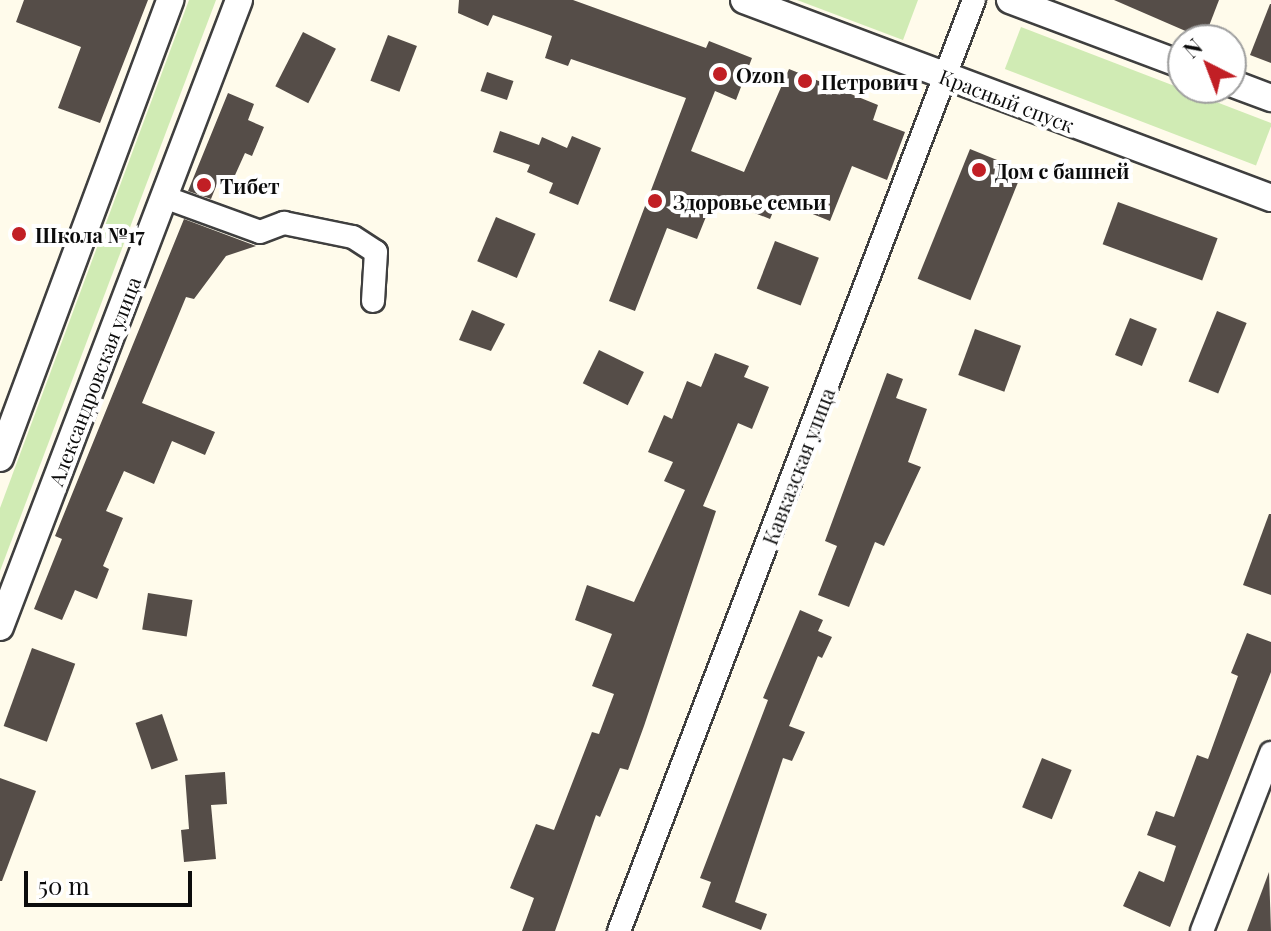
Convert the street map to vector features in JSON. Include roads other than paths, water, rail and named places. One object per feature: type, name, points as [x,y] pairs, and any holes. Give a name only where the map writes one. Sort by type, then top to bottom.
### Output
[{"type":"street","points":[[0,458],[170,0]]},
{"type":"street","name":"Александровская улица","points":[[0,627],[239,0]]},
{"type":"street","name":"Красный спуск","points":[[744,0],[1271,198]]},
{"type":"street","name":"Кавказская улица","points":[[619,931],[948,78],[974,0]]},
{"type":"street","points":[[1010,0],[1167,59]]},
{"type":"street","points":[[1247,89],[1271,98]]},
{"type":"street","points":[[164,197],[260,232],[284,223],[353,237],[376,252],[373,301]]},
{"type":"street","points":[[1202,931],[1271,753]]},
{"type":"place","name":"Ozon","points":[[720,74]]},
{"type":"place","name":"Петрович","points":[[805,81]]},
{"type":"place","name":"Дом с башней","points":[[979,170]]},
{"type":"place","name":"Тибет","points":[[204,185]]},
{"type":"place","name":"Здоровье семьи","points":[[655,201]]},
{"type":"place","name":"Школа №17","points":[[19,234]]}]
